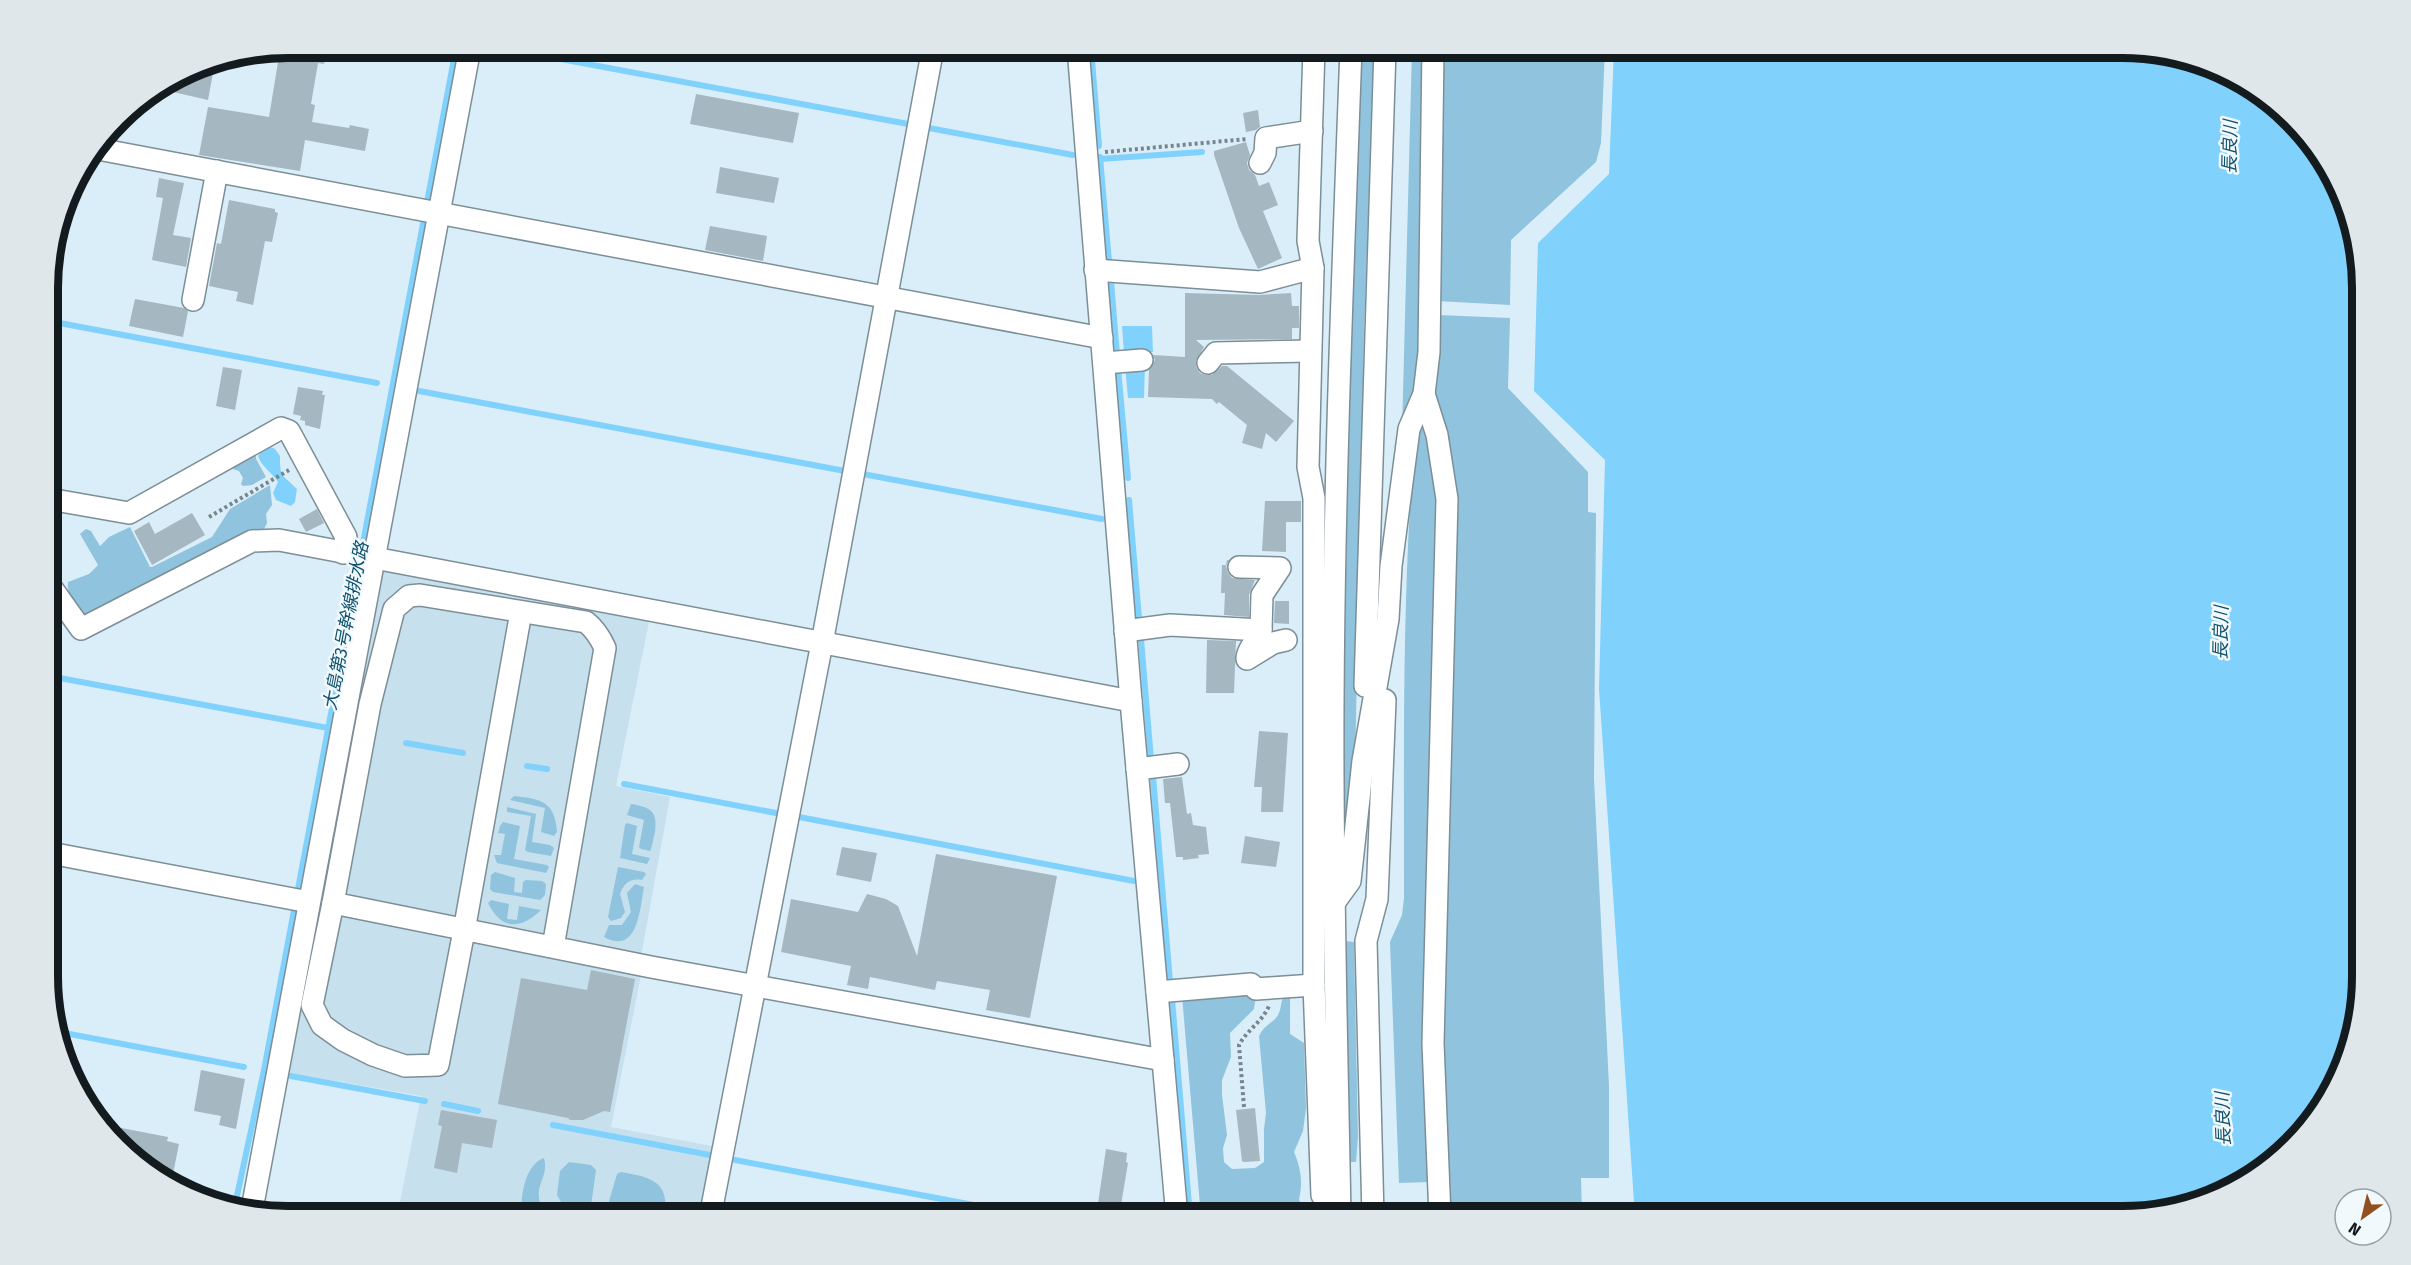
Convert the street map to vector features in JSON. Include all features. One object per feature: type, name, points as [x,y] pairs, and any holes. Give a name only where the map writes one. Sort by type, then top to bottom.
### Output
[{"type":"street","points":[[253,1204],[300,900],[359,556],[429,211],[467,58]]},
{"type":"street","points":[[712,1206],[822,643],[931,58]]},
{"type":"street","points":[[1079,58],[1125,631],[1176,1206]]},
{"type":"street","points":[[1314,58],[1308,241],[1312,268],[1308,467],[1314,498],[1314,985],[1322,1195],[1328,1206]]},
{"type":"street","points":[[1340,1206],[1333,692],[1341,333],[1351,58]]},
{"type":"street","points":[[1363,760],[1385,58]]},
{"type":"street","points":[[1374,1206],[1366,941],[1377,899],[1390,566],[1409,429],[1424,394],[1429,352],[1433,58]]},
{"type":"street","points":[[1260,163],[1265,153],[1266,138],[1312,131]]},
{"type":"street","points":[[104,150],[1102,338]]},
{"type":"street","points":[[193,300],[217,171]]},
{"type":"street","points":[[1095,270],[1260,282],[1312,268]]},
{"type":"street","points":[[1208,363],[1216,353],[1310,351]]},
{"type":"street","points":[[1104,363],[1142,360]]},
{"type":"street","points":[[1424,394],[1437,435],[1447,499],[1433,1043],[1440,1206]]},
{"type":"street","points":[[58,501],[129,513],[280,428],[289,431],[346,537],[359,556]]},
{"type":"street","points":[[58,597],[81,629],[252,541],[279,540],[1131,701]]},
{"type":"street","points":[[1239,567],[1280,568],[1262,595],[1261,630],[1257,641],[1247,654],[1247,660],[1273,643],[1286,640]]},
{"type":"street","points":[[521,612],[438,1065],[405,1066],[373,1055],[343,1040],[322,1025],[312,1005],[370,704],[394,609],[409,596],[420,595],[586,622],[594,628],[604,648],[553,947]]},
{"type":"street","points":[[1334,903],[1350,881],[1363,760],[1388,619]]},
{"type":"street","points":[[1125,631],[1170,625],[1261,630]]},
{"type":"street","points":[[1137,769],[1178,764]]},
{"type":"street","points":[[58,855],[300,900]]},
{"type":"street","points":[[333,903],[755,986],[1163,1060]]},
{"type":"street","points":[[1157,992],[1251,984],[1256,989],[1314,985]]},
{"type":"path","points":[[1086,153],[1266,138]]},
{"type":"path","points":[[209,516],[285,473]]},
{"type":"path","points":[[1244,1107],[1239,1045],[1244,1036],[1268,1010],[1271,1002],[1269,988]]},
{"type":"shaded area","points":[[1360,58],[1374,58],[1364,334],[1355,766],[1344,860],[1342,764]]},
{"type":"shaded area","points":[[1412,58],[1426,58],[1423,348],[1415,389],[1402,432]]},
{"type":"shaded area","points":[[1438,58],[1605,58],[1601,143],[1596,162],[1511,240],[1510,305],[1437,301]]},
{"type":"shaded area","points":[[1438,315],[1510,318],[1508,388],[1588,472],[1588,512],[1596,513],[1594,779],[1609,1086],[1609,1178],[1581,1178],[1582,1206],[1444,1206],[1438,1044],[1453,501],[1433,392]]},
{"type":"shaded area","points":[[1427,428],[1442,500],[1429,1182],[1399,1183],[1390,942],[1402,915],[1404,898],[1405,666],[1408,550],[1415,434]]},
{"type":"shaded area","points":[[256,454],[256,459],[266,477],[252,485],[243,486],[241,484],[243,478],[239,471],[227,467]]},
{"type":"shaded area","points":[[270,485],[272,505],[266,514],[267,523],[264,529],[250,533],[88,615],[73,602],[68,582],[89,574],[98,565],[80,534],[86,529],[91,531],[100,546],[109,537],[130,527],[152,567],[212,537],[230,509]]},
{"type":"shaded area","points":[[379,571],[650,617],[616,786],[670,797],[638,973],[641,975],[611,1127],[717,1147],[709,1164],[701,1206],[399,1206],[421,1096],[286,1072]]},
{"type":"shaded area","points":[[514,796],[539,801],[550,808],[556,822],[557,832],[554,836],[541,832],[545,808],[510,800]]},
{"type":"shaded area","points":[[631,804],[648,809],[654,815],[656,825],[650,851],[639,847],[644,820],[627,815]]},
{"type":"shaded area","points":[[507,807],[536,814],[532,842],[550,845],[554,848],[551,856],[525,850],[531,816],[507,812]]},
{"type":"shaded area","points":[[503,822],[520,826],[514,859],[547,865],[549,867],[546,873],[497,863],[494,855],[501,855],[505,834],[498,833]]},
{"type":"shaded area","points":[[627,823],[637,826],[632,854],[650,858],[647,864],[620,858]]},
{"type":"shaded area","points":[[618,867],[646,874],[642,880],[628,882],[623,887],[620,894],[625,912],[621,918],[611,921],[608,917]]},
{"type":"shaded area","points":[[495,872],[515,878],[514,892],[522,893],[523,882],[526,880],[542,881],[546,884],[545,895],[540,900],[493,892],[490,889],[491,875]]},
{"type":"shaded area","points":[[635,884],[644,887],[639,917],[631,935],[624,940],[615,941],[604,937],[609,925],[622,925],[631,912],[627,893]]},
{"type":"shaded area","points":[[491,900],[509,904],[507,919],[517,920],[519,906],[541,910],[526,921],[512,924],[505,922],[493,912],[488,903]]},
{"type":"shaded area","points":[[1345,941],[1354,942],[1358,1137],[1356,1162],[1349,1162]]},
{"type":"shaded area","points":[[1247,991],[1256,995],[1254,1009],[1230,1033],[1231,1057],[1222,1080],[1227,1135],[1223,1148],[1224,1162],[1232,1169],[1255,1168],[1264,1162],[1266,1113],[1259,1036],[1277,1016],[1286,994],[1290,997],[1290,1034],[1304,1043],[1306,1108],[1303,1131],[1294,1152],[1301,1176],[1299,1200],[1303,1206],[1200,1206],[1182,996]]},
{"type":"shaded area","points":[[544,1158],[544,1173],[539,1190],[541,1206],[522,1206],[525,1183],[532,1167]]},
{"type":"shaded area","points":[[569,1162],[591,1165],[596,1170],[591,1206],[563,1206],[557,1195],[560,1171]]},
{"type":"shaded area","points":[[621,1172],[641,1176],[656,1183],[664,1195],[665,1206],[625,1206],[611,1203],[609,1201],[617,1174]]},
{"type":"water","name":"長良川","points":[[1614,58],[2123,58],[2153,60],[2182,66],[2211,76],[2250,97],[2274,115],[2296,137],[2322,173],[2345,229],[2352,273],[2351,1007],[2345,1036],[2335,1065],[2314,1104],[2296,1128],[2274,1150],[2238,1176],[2182,1199],[2138,1206],[1634,1206],[1599,689],[1605,460],[1534,391],[1538,243],[1609,174]]},
{"type":"water","points":[[1122,326],[1152,326],[1153,352],[1124,353]]},
{"type":"water","points":[[1145,363],[1144,398],[1128,398],[1125,365]]},
{"type":"water","points":[[269,446],[275,449],[280,456],[283,475],[297,489],[295,502],[291,506],[276,500],[273,493],[278,482],[258,456]]},
{"type":"building","points":[[325,58],[324,64],[318,63],[311,104],[315,105],[312,122],[369,129],[365,151],[305,140],[300,171],[199,155],[208,107],[269,117],[279,59]]},
{"type":"building","points":[[213,71],[208,100],[170,91]]},
{"type":"building","points":[[696,94],[799,113],[793,143],[690,124]]},
{"type":"building","points":[[1258,110],[1260,127],[1246,132],[1243,113]]},
{"type":"building","points":[[1246,142],[1250,155],[1247,163],[1249,170],[1255,175],[1259,186],[1269,182],[1278,205],[1263,211],[1282,258],[1258,269],[1239,228],[1214,155],[1214,151]]},
{"type":"building","points":[[720,167],[779,178],[774,203],[716,193]]},
{"type":"building","points":[[159,178],[184,183],[173,235],[191,238],[186,267],[152,260],[163,198],[156,197]]},
{"type":"building","points":[[229,200],[275,209],[278,213],[272,242],[265,241],[253,305],[236,301],[238,292],[209,286],[217,243],[221,244]]},
{"type":"building","points":[[710,226],[767,236],[763,261],[705,250]]},
{"type":"building","points":[[1185,293],[1259,295],[1291,293],[1292,306],[1299,306],[1299,328],[1292,328],[1292,339],[1196,340],[1204,347],[1196,361],[1196,367],[1200,373],[1212,375],[1222,366],[1227,366],[1294,421],[1276,442],[1266,433],[1262,449],[1242,443],[1247,425],[1212,399],[1148,397],[1149,370],[1155,360],[1153,355],[1185,357]]},
{"type":"building","points":[[135,299],[184,308],[188,311],[183,337],[129,326]]},
{"type":"building","points":[[223,367],[242,370],[235,410],[216,406]]},
{"type":"building","points":[[298,387],[323,391],[322,395],[325,395],[320,429],[305,425],[305,421],[300,420],[301,416],[293,414]]},
{"type":"building","points":[[1265,501],[1301,501],[1301,522],[1286,522],[1286,552],[1262,551]]},
{"type":"building","points":[[317,509],[324,523],[306,532],[299,519]]},
{"type":"building","points":[[192,513],[205,535],[152,565],[134,531],[149,522],[155,534]]},
{"type":"building","points":[[1229,560],[1226,566],[1232,578],[1255,580],[1249,595],[1249,617],[1224,615],[1225,593],[1221,593],[1222,565],[1226,565]]},
{"type":"building","points":[[1275,601],[1289,601],[1289,624],[1274,623]]},
{"type":"building","points":[[1207,640],[1236,641],[1234,693],[1206,693]]},
{"type":"building","points":[[1259,731],[1288,733],[1283,812],[1261,812],[1262,787],[1254,787]]},
{"type":"building","points":[[1182,777],[1187,814],[1191,813],[1193,825],[1206,827],[1209,854],[1183,860],[1183,857],[1176,857],[1170,803],[1165,803],[1163,779]]},
{"type":"building","points":[[1245,836],[1280,842],[1276,867],[1241,863]]},
{"type":"building","points":[[842,847],[877,853],[871,882],[836,875]]},
{"type":"building","points":[[936,854],[1057,876],[1030,1018],[986,1010],[990,990],[937,981],[935,990],[870,977],[868,989],[847,985],[851,966],[781,952],[791,899],[858,912],[867,894],[886,899],[898,906],[917,956]]},
{"type":"building","points":[[591,970],[635,979],[610,1112],[604,1111],[583,1120],[570,1120],[498,1104],[521,978],[587,990]]},
{"type":"building","points":[[201,1070],[245,1079],[236,1129],[219,1125],[221,1116],[194,1111]]},
{"type":"building","points":[[1255,1108],[1260,1161],[1244,1162],[1242,1161],[1236,1110]]},
{"type":"building","points":[[441,1110],[497,1120],[492,1148],[462,1143],[457,1173],[434,1168],[442,1126],[438,1125]]},
{"type":"building","points":[[114,1126],[168,1137],[167,1141],[179,1144],[173,1174],[148,1159]]},
{"type":"building","points":[[1106,1149],[1127,1153],[1126,1162],[1128,1163],[1121,1206],[1098,1206]]},
{"type":"waterway","name":"大島第3号幹線排水路","points":[[236,1200],[264,1070],[454,58]]},
{"type":"waterway","points":[[555,58],[908,124]]},
{"type":"waterway","points":[[1092,58],[1099,146]]},
{"type":"waterway","points":[[929,128],[1073,155]]},
{"type":"waterway","points":[[1100,159],[1202,152]]},
{"type":"waterway","points":[[1100,157],[1109,261]]},
{"type":"waterway","points":[[1111,281],[1117,355]]},
{"type":"waterway","points":[[58,323],[377,383]]},
{"type":"waterway","points":[[1118,369],[1128,478]]},
{"type":"waterway","points":[[419,391],[845,471]]},
{"type":"waterway","points":[[863,474],[1102,519]]},
{"type":"waterway","points":[[1129,500],[1139,618]]},
{"type":"waterway","points":[[1141,639],[1151,760]]},
{"type":"waterway","points":[[58,678],[328,728]]},
{"type":"waterway","points":[[406,743],[463,753]]},
{"type":"waterway","points":[[527,766],[547,769]]},
{"type":"waterway","points":[[1153,776],[1170,982]]},
{"type":"waterway","points":[[624,784],[781,814]]},
{"type":"waterway","points":[[799,817],[1134,881]]},
{"type":"waterway","points":[[1172,999],[1189,1206]]},
{"type":"waterway","points":[[65,1033],[244,1067]]},
{"type":"waterway","points":[[291,1076],[425,1101]]},
{"type":"waterway","points":[[444,1104],[478,1111]]},
{"type":"waterway","points":[[553,1125],[715,1156]]},
{"type":"waterway","points":[[735,1160],[979,1206]]}]
